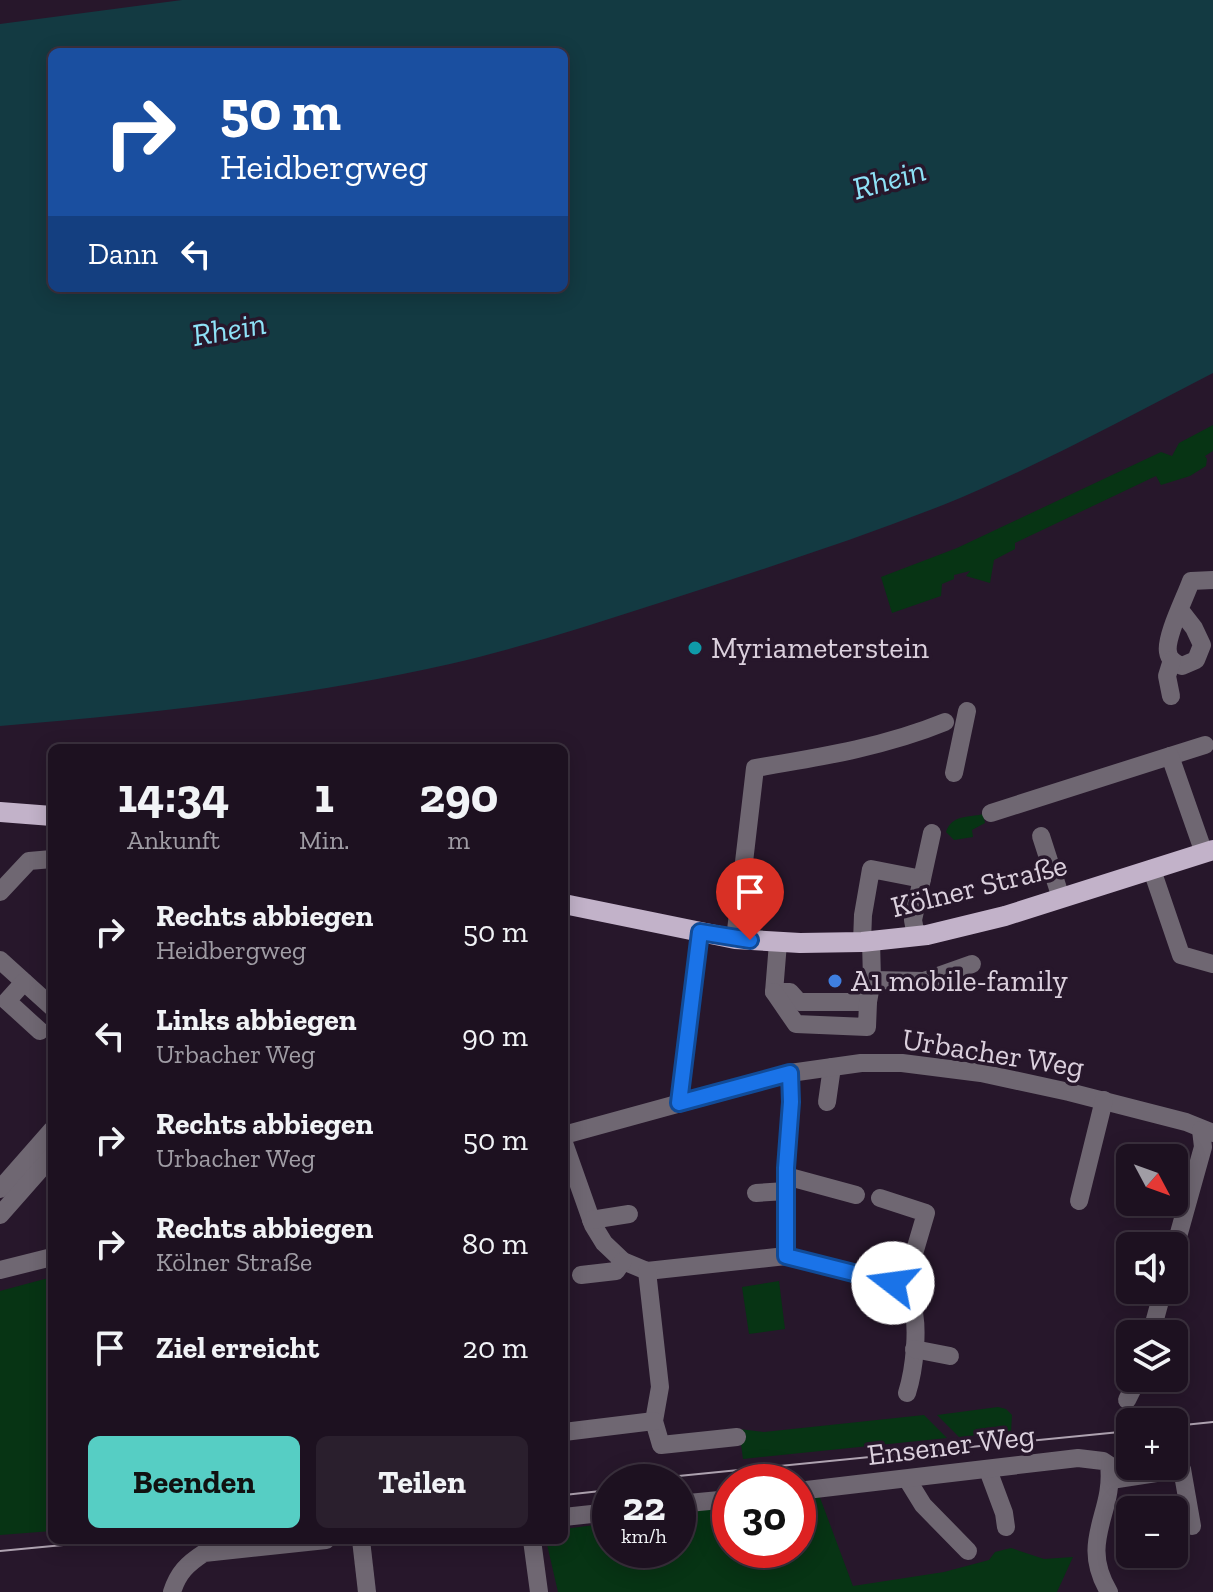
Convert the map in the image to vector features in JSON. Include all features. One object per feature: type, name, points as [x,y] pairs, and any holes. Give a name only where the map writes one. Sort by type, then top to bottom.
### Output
[{"type":"main road","points":[[0,812],[48,816]]},
{"type":"main road","name":"Kölner Straße","points":[[568,906],[735,939],[778,943],[866,941],[916,936],[1005,916],[1208,852]]},
{"type":"street","points":[[1180,610],[1200,638],[1201,652],[1189,664],[1182,666],[1172,660],[1167,649],[1180,610],[1191,581],[1213,580]]},
{"type":"street","points":[[1171,696],[1167,676],[1172,660]]},
{"type":"street","points":[[954,773],[967,711]]},
{"type":"street","points":[[735,939],[755,768],[866,748],[917,734],[945,722]]},
{"type":"street","points":[[991,813],[1205,745]]},
{"type":"street","points":[[1170,756],[1208,852]]},
{"type":"street","points":[[916,936],[913,920],[932,833]]},
{"type":"street","points":[[1041,836],[1061,898]]},
{"type":"street","points":[[0,892],[29,861],[48,859]]},
{"type":"street","points":[[778,943],[774,992],[790,992],[799,1002],[868,1002],[872,980],[863,915],[871,869],[922,879]]},
{"type":"street","points":[[1152,870],[1181,955],[1213,964]]},
{"type":"street","points":[[679,1103],[700,932]]},
{"type":"street","points":[[0,960],[48,1003]]},
{"type":"street","points":[[872,980],[924,981],[972,964]]},
{"type":"street","points":[[24,982],[3,998],[40,1031]]},
{"type":"street","name":"Urbacher Weg","points":[[568,1134],[790,1073],[902,1063],[939,1066],[1024,1081],[1186,1122],[1207,1132]]},
{"type":"street","points":[[827,1102],[832,1067]]},
{"type":"street","points":[[786,1256],[790,1073]]},
{"type":"street","points":[[1079,1201],[1104,1100]]},
{"type":"street","points":[[1179,1232],[1207,1132]]},
{"type":"street","points":[[0,1189],[48,1135]]},
{"type":"street","points":[[0,1215],[48,1161]]},
{"type":"street","points":[[568,1171],[604,1243],[623,1261],[647,1271],[786,1256],[893,1283],[912,1304],[914,1349],[912,1377],[907,1393]]},
{"type":"street","points":[[756,1193],[786,1184],[856,1195]]},
{"type":"street","points":[[880,1198],[926,1213],[903,1291]]},
{"type":"street","points":[[591,1220],[629,1214]]},
{"type":"street","points":[[0,1270],[48,1258]]},
{"type":"street","points":[[581,1275],[616,1271],[623,1261]]},
{"type":"street","points":[[647,1271],[660,1387],[654,1421],[661,1445],[737,1437]]},
{"type":"street","points":[[914,1349],[950,1356]]},
{"type":"street","points":[[1127,1400],[1131,1392]]},
{"type":"street","points":[[568,1432],[654,1421]]},
{"type":"street","name":"Ensener Weg","points":[[816,1489],[1078,1458],[1103,1461],[1110,1473],[1182,1469],[1192,1526]]},
{"type":"street","points":[[988,1470],[1006,1527]]},
{"type":"street","points":[[1109,1592],[1098,1570],[1095,1548],[1110,1473]]},
{"type":"street","points":[[907,1479],[923,1505],[968,1551]]},
{"type":"street","points":[[568,1517],[592,1514]]},
{"type":"street","points":[[172,1592],[178,1575],[204,1553],[288,1544]]},
{"type":"street","points":[[361,1544],[367,1592]]},
{"type":"street","points":[[533,1544],[539,1592]]},
{"type":"green space","points":[[1213,425],[1213,451],[1205,456],[1206,466],[1190,476],[1161,485],[1156,476],[1015,543],[1015,549],[994,560],[990,583],[966,576],[970,571],[954,575],[954,579],[942,584],[941,596],[892,613],[881,577],[957,548],[1161,452],[1172,456],[1179,443]]},
{"type":"green space","points":[[983,814],[985,823],[972,830],[973,837],[954,840],[946,832],[956,819]]},
{"type":"green space","points":[[48,1278],[48,1531],[0,1535],[0,1291]]},
{"type":"green space","points":[[779,1281],[785,1329],[749,1334],[742,1287]]},
{"type":"green space","points":[[998,1407],[1012,1415],[1011,1432],[959,1437],[937,1415]]},
{"type":"green space","points":[[924,1415],[947,1438],[743,1459],[739,1429],[764,1432]]},
{"type":"green space","points":[[816,1495],[819,1495],[853,1586],[944,1572],[989,1560],[995,1552],[1011,1548],[1044,1559],[1073,1557],[1057,1592],[558,1592],[547,1544],[568,1544],[568,1528],[592,1525],[592,1568],[696,1568],[696,1511],[712,1508],[712,1568],[816,1568]]},
{"type":"water","name":"Rhein","points":[[182,0],[1213,0],[1213,373],[1046,459],[943,505],[801,556],[529,643],[395,676],[283,695],[169,710],[0,726],[0,24]]},
{"type":"tram line","points":[[1188,1425],[1213,1422]]},
{"type":"tram line","points":[[696,1474],[1116,1432]]},
{"type":"tram line","points":[[568,1495],[592,1492]]},
{"type":"tram line","points":[[0,1551],[74,1544]]},
{"type":"place","name":"Myriameterstein","points":[[695,648]]},
{"type":"place","name":"A1 mobile-family","points":[[835,981]]},
{"type":"route","points":[[750,940],[700,932],[679,1103],[790,1073],[786,1256],[893,1283]]}]
